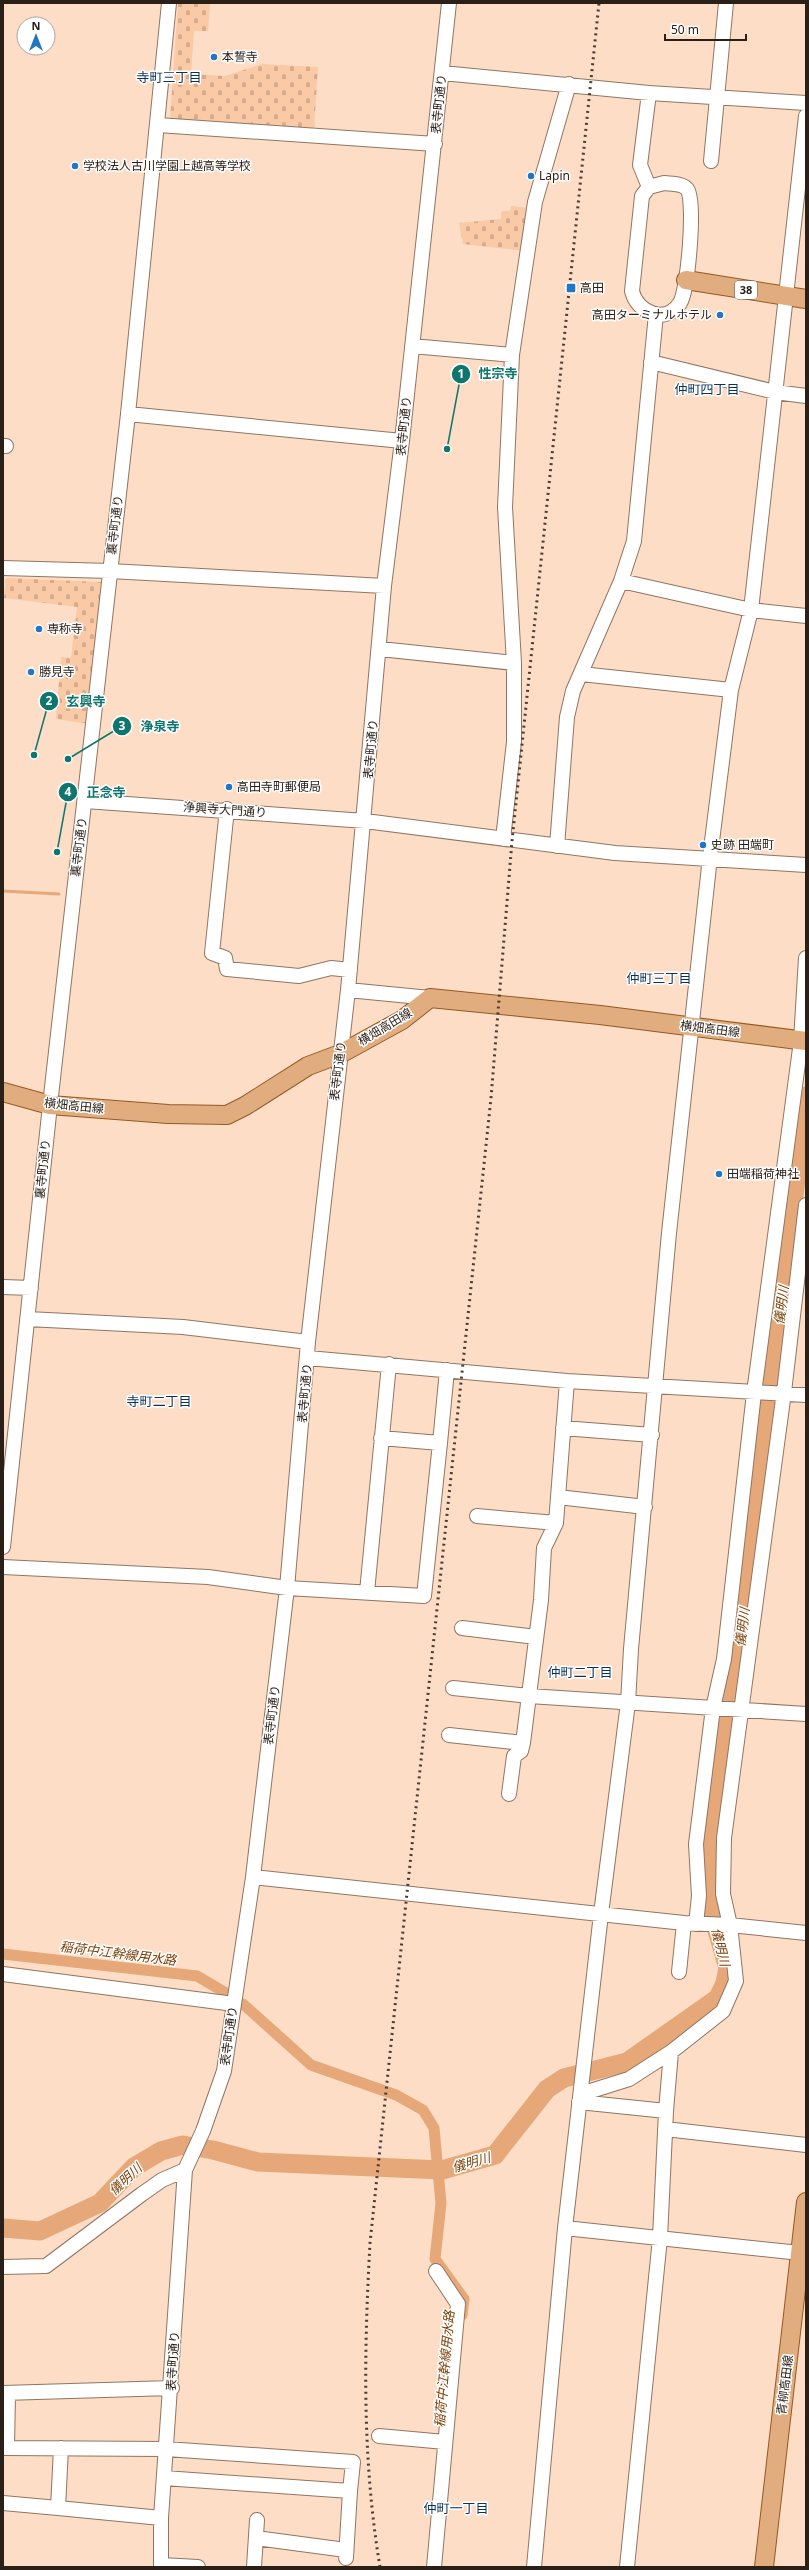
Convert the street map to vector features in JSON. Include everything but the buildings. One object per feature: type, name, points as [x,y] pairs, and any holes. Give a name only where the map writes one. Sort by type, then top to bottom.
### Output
[{"type":"main road","name":"38","points":[[686,280],[806,299]]},
{"type":"main road","name":"横畑高田線","points":[[3,1092],[50,1105],[168,1114],[227,1115],[245,1106],[308,1066],[340,1054],[402,1020],[430,998],[692,1026],[804,1041]]},
{"type":"main road","name":"青柳高田線","points":[[764,2567],[800,2310],[800,2253],[806,2202]]},
{"type":"street","name":"裏寺町通り","points":[[3,1547],[50,1105],[128,414],[158,125],[168,3]]},
{"type":"street","name":"表寺町通り","points":[[161,2566],[161,2518],[172,2388],[185,2170],[192,2158],[202,2134],[224,2070],[253,1877],[287,1588],[308,1358],[308,1342],[348,990],[365,821],[384,586],[402,441],[449,3]]},
{"type":"street","points":[[711,161],[726,3]]},
{"type":"street","points":[[442,73],[569,84],[649,93],[806,103]]},
{"type":"street","points":[[502,839],[514,742],[514,663],[505,507],[512,355],[535,202],[569,84]]},
{"type":"street","points":[[648,187],[640,165],[649,93]]},
{"type":"street","points":[[534,2567],[565,2228],[601,1914],[628,1703],[631,1649],[652,1435],[655,1386],[710,857],[731,690],[751,610],[786,297],[800,212],[806,116]]},
{"type":"street","points":[[158,125],[435,144]]},
{"type":"street","points":[[664,183],[681,185],[690,195],[686,280],[680,304],[670,312],[656,314],[640,308],[634,301],[632,291],[642,196],[648,187],[664,183]]},
{"type":"street","points":[[557,846],[567,717],[573,691],[621,581],[634,541],[656,314]]},
{"type":"street","points":[[412,346],[512,355]]},
{"type":"street","points":[[651,362],[775,392],[806,396]]},
{"type":"street","points":[[128,414],[402,441]]},
{"type":"street","points":[[3,568],[110,571],[384,586]]},
{"type":"street","points":[[621,581],[751,610],[806,616]]},
{"type":"street","points":[[380,649],[514,663]]},
{"type":"street","points":[[581,674],[731,690]]},
{"type":"street","name":"浄興寺大門通り","points":[[85,801],[227,809],[365,821],[614,853],[710,857],[806,865]]},
{"type":"street","points":[[227,809],[212,953],[225,958],[227,969],[299,976],[330,968],[350,970]]},
{"type":"street","points":[[679,1972],[694,1923],[699,1896],[696,1844],[715,1709],[724,1659],[754,1393],[804,1041],[806,958]]},
{"type":"street","points":[[348,990],[430,998]]},
{"type":"street","points":[[580,2098],[629,2079],[671,2052],[724,2011],[736,1981],[723,1894],[724,1838],[784,1392],[806,1205]]},
{"type":"street","points":[[3,1287],[31,1288]]},
{"type":"street","points":[[28,1319],[183,1327],[308,1342]]},
{"type":"street","points":[[308,1358],[567,1381],[754,1393],[784,1392],[806,1395]]},
{"type":"street","points":[[367,1592],[389,1364]]},
{"type":"street","points":[[3,1568],[208,1577],[287,1588],[424,1596],[447,1370]]},
{"type":"street","points":[[509,1794],[514,1756],[521,1751],[523,1743],[541,1600],[544,1548],[556,1523],[567,1381]]},
{"type":"street","points":[[563,1428],[652,1435]]},
{"type":"street","points":[[381,1438],[440,1443]]},
{"type":"street","points":[[558,1497],[645,1507]]},
{"type":"street","points":[[477,1516],[556,1523]]},
{"type":"street","points":[[462,1628],[536,1637]]},
{"type":"street","points":[[453,1688],[529,1696],[806,1714]]},
{"type":"street","points":[[449,1735],[523,1743]]},
{"type":"street","points":[[253,1877],[601,1914],[806,1933]]},
{"type":"street","points":[[3,1974],[234,2004]]},
{"type":"street","points":[[627,2567],[660,2238],[666,2111],[671,2052]]},
{"type":"street","points":[[580,2098],[666,2111]]},
{"type":"street","points":[[665,2129],[806,2145]]},
{"type":"street","points":[[3,2267],[46,2266],[162,2180],[185,2170]]},
{"type":"street","points":[[565,2228],[800,2253]]},
{"type":"street","points":[[434,2567],[444,2442],[458,2304],[436,2271]]},
{"type":"street","points":[[172,2388],[6,2393],[5,2448],[166,2449],[353,2462],[346,2554],[256,2538]]},
{"type":"street","points":[[379,2436],[444,2442]]},
{"type":"street","points":[[58,2508],[62,2448]]},
{"type":"street","points":[[164,2478],[350,2491]]},
{"type":"street","points":[[3,2503],[161,2518]]},
{"type":"street","points":[[254,2567],[257,2520]]},
{"type":"street","points":[[161,2566],[198,2567]]},
{"type":"green space","points":[[178,3],[210,3],[208,31],[194,31],[191,74],[225,76],[262,64],[318,67],[314,130],[170,120]]},
{"type":"green space","points":[[511,206],[530,208],[525,251],[463,244],[459,223],[501,219],[502,211],[510,211]]},
{"type":"green space","points":[[6,578],[101,582],[89,724],[56,719],[61,657],[71,658],[77,607],[4,598]]},
{"type":"waterway","points":[[3,891],[59,894]]},
{"type":"waterway","name":"儀明川","points":[[3,2228],[40,2231],[100,2203],[134,2167],[161,2151],[183,2145],[213,2150],[258,2162],[442,2170],[495,2155],[547,2089],[564,2078],[627,2062],[718,1998],[725,1983],[728,1968],[708,1900],[711,1833],[739,1655],[806,1096]]},
{"type":"waterway","name":"稲荷中江幹線用水路","points":[[3,1954],[197,1976],[226,1993]]},
{"type":"waterway","name":"稲荷中江幹線用水路","points":[[243,2004],[311,2065],[396,2095],[423,2110],[434,2128],[441,2203],[435,2259],[464,2299],[462,2315]]},
{"type":"railway","points":[[380,2567],[374,2527],[367,2446],[366,2324],[370,2243],[491,1098],[512,841],[599,3]]},
{"type":"place","name":"本誓寺","points":[[214,57]]},
{"type":"place","name":"学校法人古川学園上越高等学校","points":[[75,166]]},
{"type":"place","name":"Lapin","points":[[531,176]]},
{"type":"place","name":"高田","points":[[571,288]]},
{"type":"place","name":"高田ターミナルホテル","points":[[720,315]]},
{"type":"place","name":"性宗寺","points":[[447,449]]},
{"type":"place","name":"専称寺","points":[[39,629]]},
{"type":"place","name":"勝見寺","points":[[31,672]]},
{"type":"place","name":"玄興寺","points":[[34,755]]},
{"type":"place","name":"浄泉寺","points":[[68,759]]},
{"type":"place","name":"高田寺町郵便局","points":[[229,787]]},
{"type":"place","name":"史跡 田端町","points":[[703,845]]},
{"type":"place","name":"正念寺","points":[[57,852]]},
{"type":"place","name":"田端稲荷神社","points":[[719,1174]]},
{"type":"district","name":"寺町三丁目","points":[[169,77]]},
{"type":"district","name":"仲町四丁目","points":[[707,389]]},
{"type":"district","name":"仲町三丁目","points":[[659,978]]},
{"type":"district","name":"寺町二丁目","points":[[159,1401]]},
{"type":"district","name":"仲町二丁目","points":[[580,1672]]},
{"type":"district","name":"仲町一丁目","points":[[456,2508]]}]
